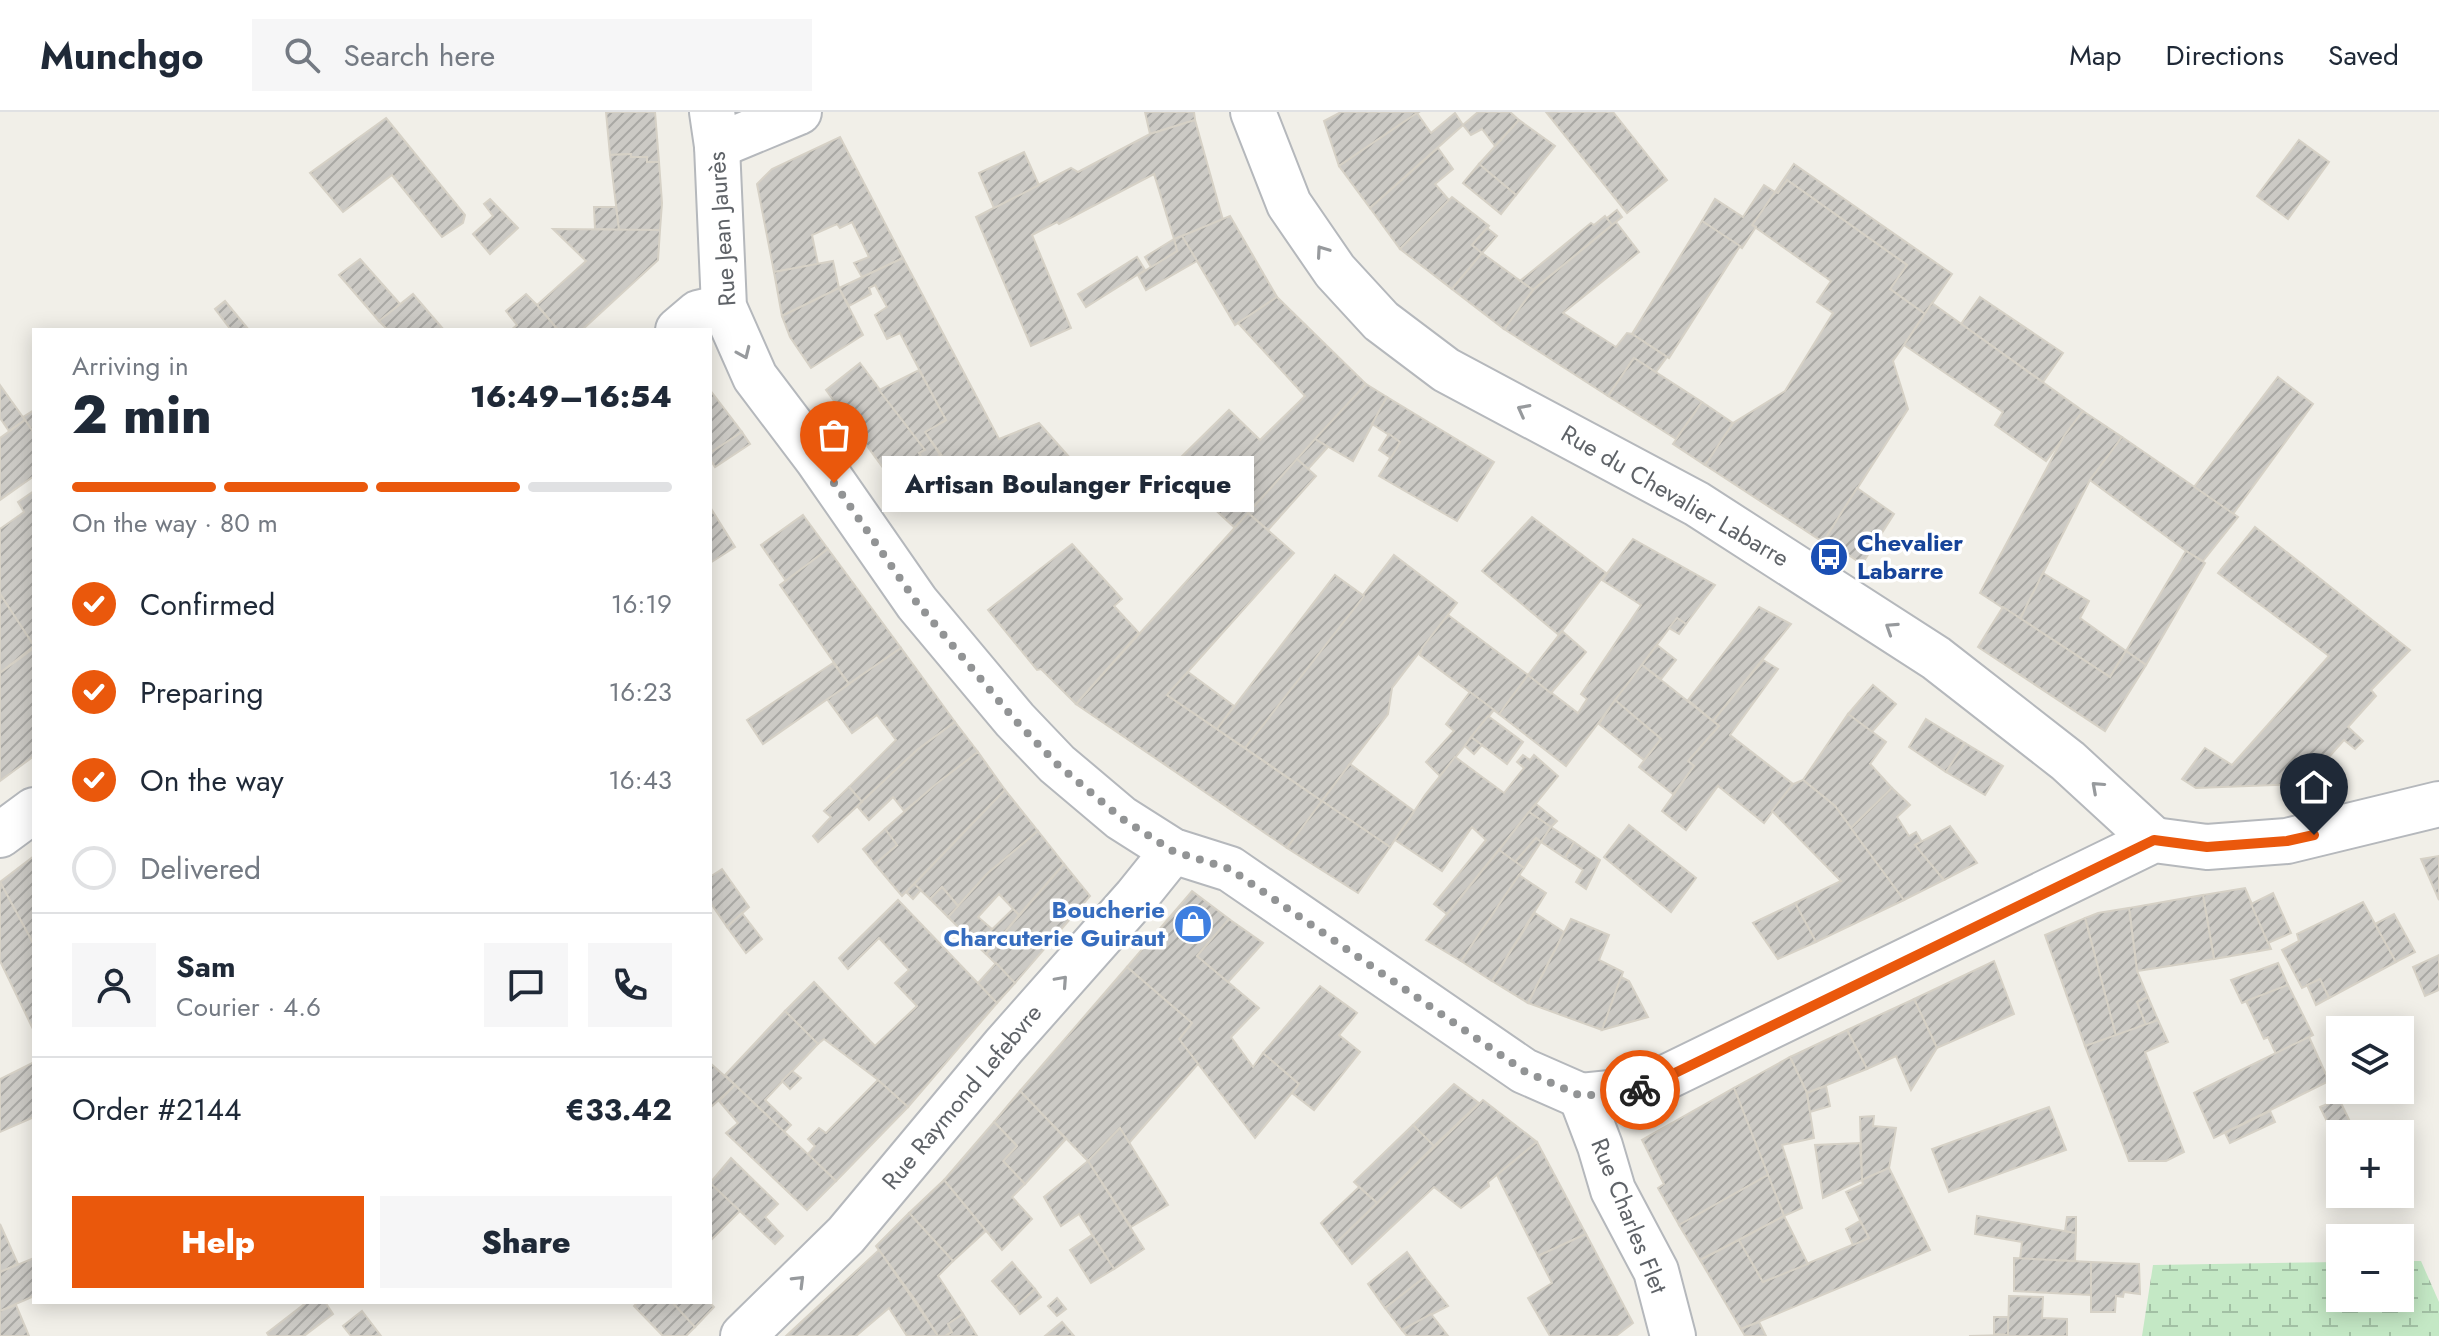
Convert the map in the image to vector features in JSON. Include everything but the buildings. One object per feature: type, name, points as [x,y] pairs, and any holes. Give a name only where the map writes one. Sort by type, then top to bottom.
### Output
[{"type":"street","points":[[714,129],[799,112]]},
{"type":"street","name":"Rue du Chevalier Labarre","points":[[1253,112],[1289,204],[1335,271],[1381,321],[1446,370],[1697,504],[1936,658],[2068,761],[2154,840]]},
{"type":"street","name":"Rue Jean Jaurès","points":[[714,129],[724,307],[755,377],[817,459],[917,603],[1015,720],[1057,764],[1121,818],[1173,851],[1230,869],[1524,1071],[1581,1096]]},
{"type":"street","points":[[680,328],[698,313],[724,307]]},
{"type":"street","points":[[1581,1096],[1640,1090],[2154,840],[2207,847],[2287,841],[2439,804]]},
{"type":"street","points":[[0,835],[32,811]]},
{"type":"street","name":"Rue Raymond Lefebvre","points":[[743,1336],[846,1235],[1173,851]]},
{"type":"street","name":"Rue Charles Flet","points":[[1581,1096],[1613,1190],[1656,1271],[1673,1336]]},
{"type":"green space","points":[[2414,1261],[2421,1261],[2439,1302],[2439,1336],[2142,1336],[2153,1265],[2326,1262],[2326,1312],[2414,1312]]},
{"type":"way so far","points":[[834,483],[917,603],[1015,720],[1057,764],[1121,818],[1173,851],[1230,869],[1524,1071],[1581,1096],[1640,1090]]},
{"type":"place","name":"Artisan Boulanger Fricque","points":[[834,483]]},
{"type":"place","name":"Chevalier Labarre","points":[[1829,557]]},
{"type":"place","name":"Boucherie Charcuterie Guiraut","points":[[1193,924]]},
{"type":"route","points":[[1640,1090],[2154,840],[2207,847],[2287,841],[2314,835]]}]
